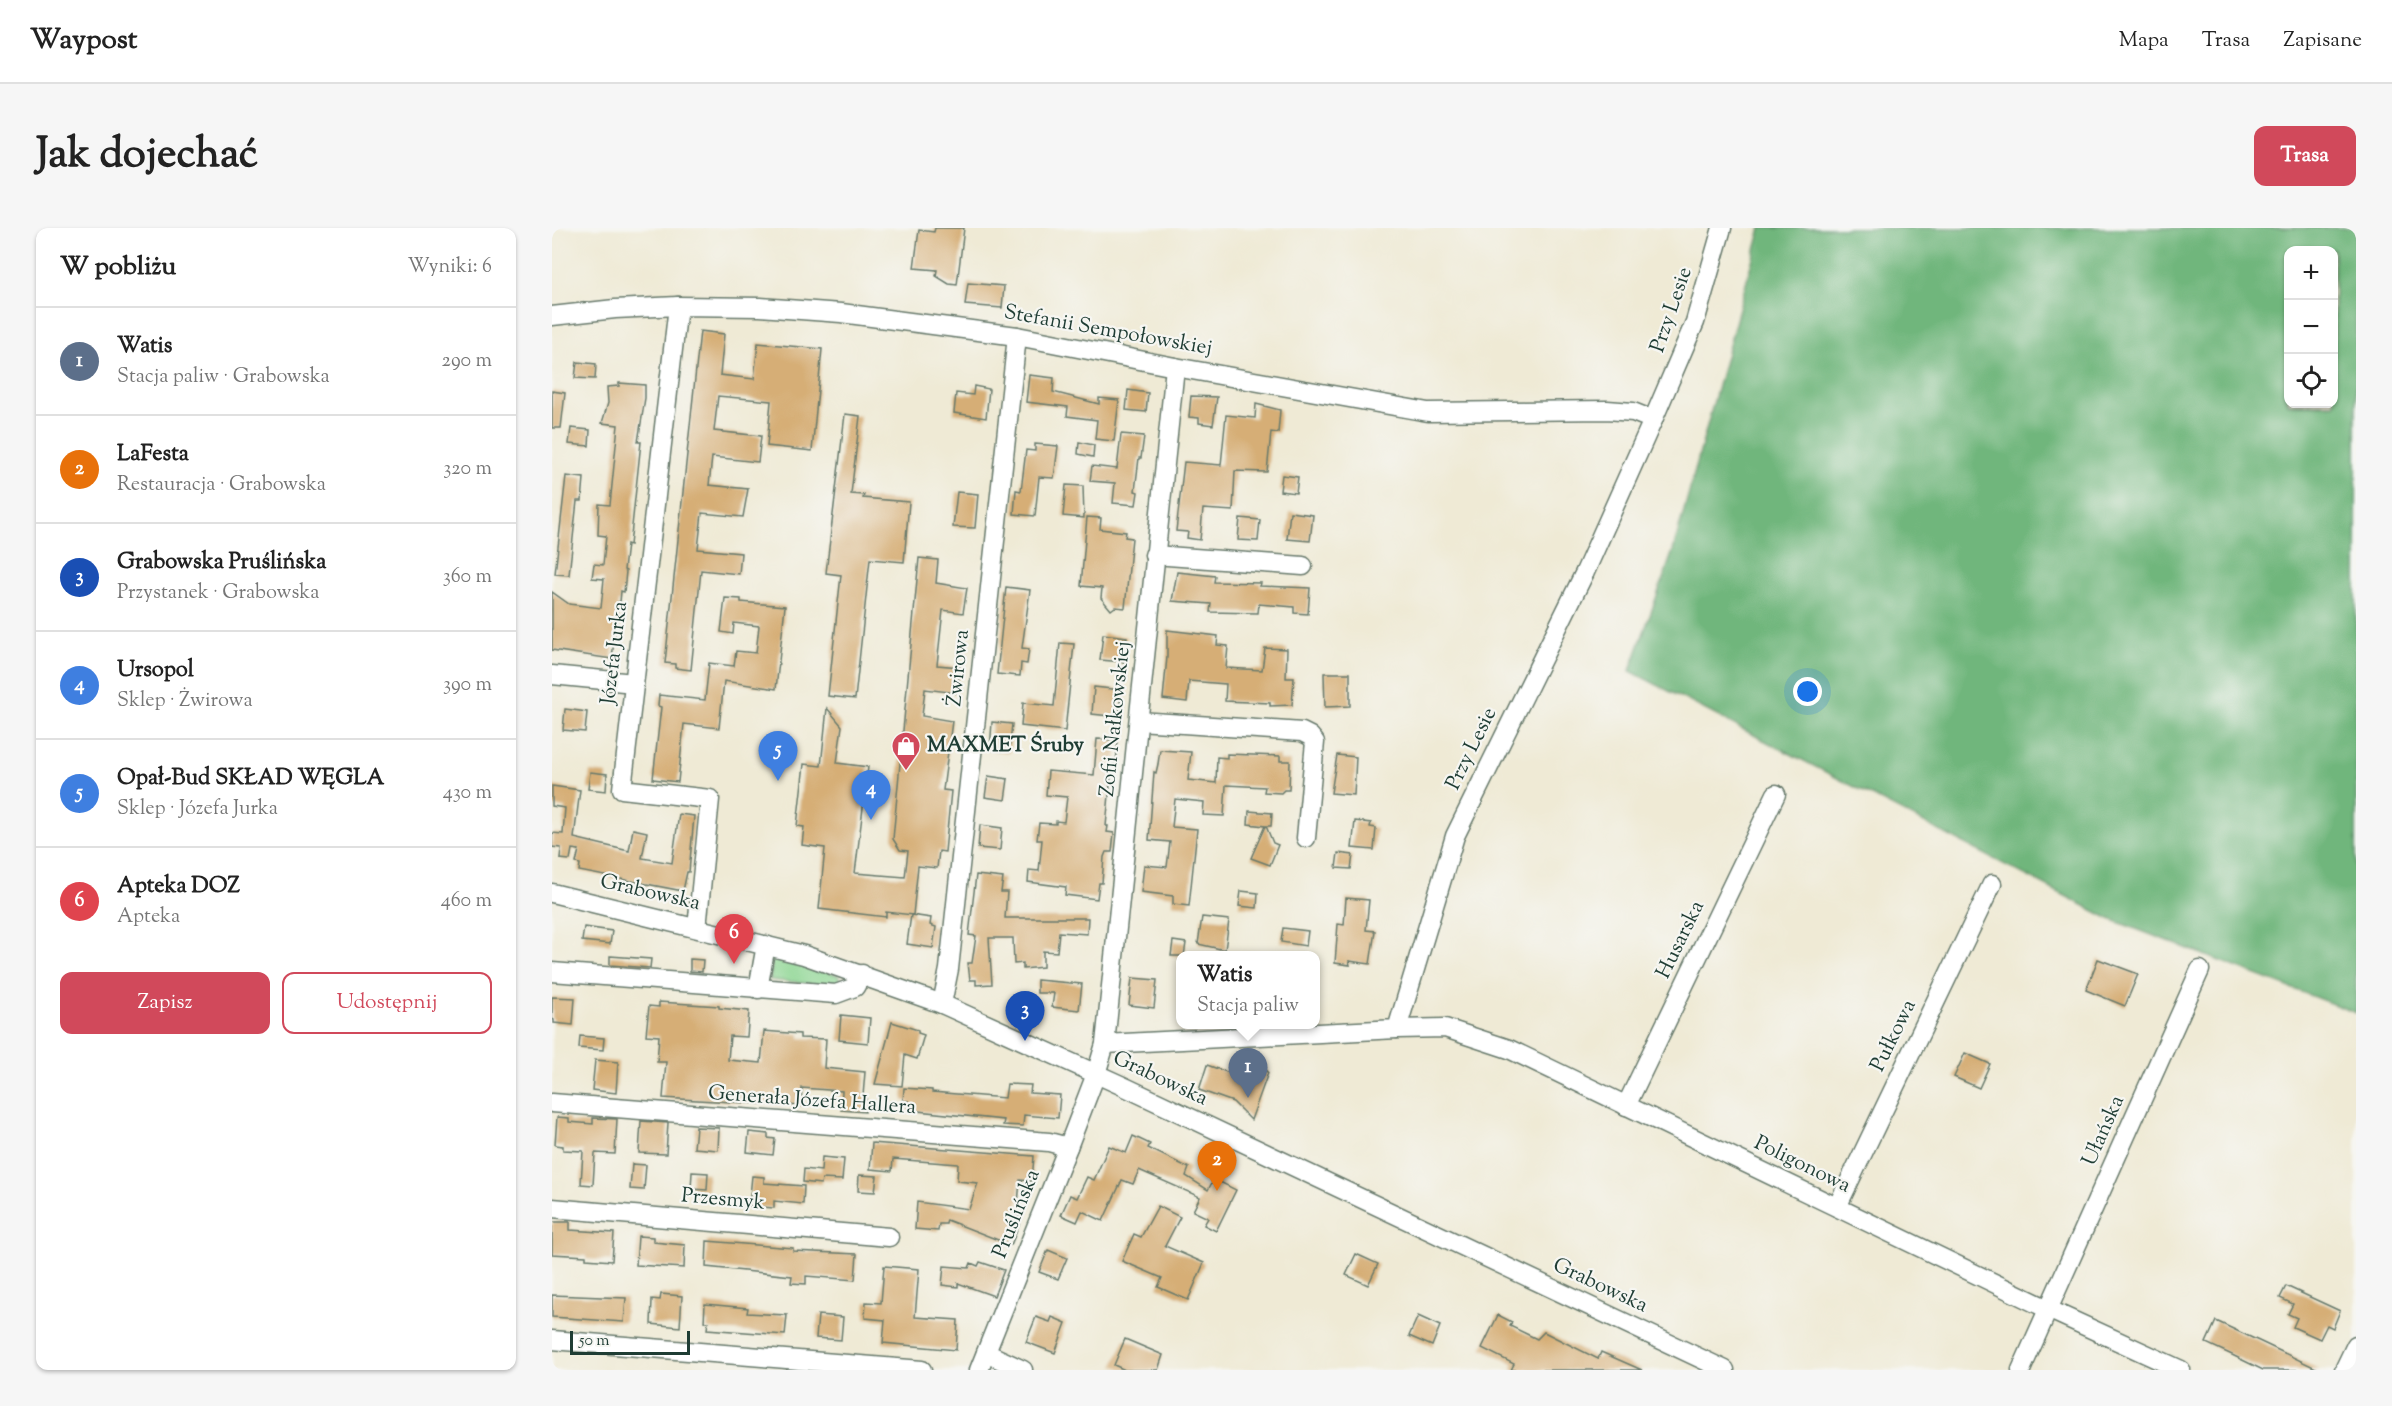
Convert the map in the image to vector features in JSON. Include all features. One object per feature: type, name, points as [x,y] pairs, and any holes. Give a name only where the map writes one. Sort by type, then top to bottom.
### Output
[{"type":"street","name":"Przy Lesie","points":[[1397,1029],[1455,836],[1585,572],[1653,420],[1695,322],[1722,228]]},
{"type":"street","name":"Stefanii Sempołowskiej","points":[[552,316],[615,309],[678,306],[760,307],[841,313],[1017,336],[1174,367],[1428,412],[1607,410],[1632,412],[1653,420]]},
{"type":"street","name":"Józefa Jurka","points":[[678,306],[622,789],[710,799],[697,928]]},
{"type":"street","name":"Żwirowa","points":[[942,1004],[949,969],[1017,336]]},
{"type":"street","name":"Zofii Nałkowskiej","points":[[1096,1074],[1105,1044],[1174,367]]},
{"type":"street","points":[[1154,555],[1303,566]]},
{"type":"street","points":[[552,675],[634,683]]},
{"type":"street","points":[[1138,721],[1302,732],[1310,736],[1316,742],[1306,838]]},
{"type":"street","name":"Husarska","points":[[1626,1106],[1776,794]]},
{"type":"street","name":"Pułkowa","points":[[1837,1207],[1992,884]]},
{"type":"street","name":"Grabowska","points":[[552,893],[766,945],[862,974],[942,1004],[1725,1370]]},
{"type":"street","points":[[758,989],[766,945]]},
{"type":"street","name":"Ułańska","points":[[2021,1370],[2050,1310],[2200,970]]},
{"type":"street","points":[[552,972],[836,994],[855,987],[862,974]]},
{"type":"street","name":"Poligonowa","points":[[1397,1029],[1445,1028],[1498,1046],[2050,1310],[2181,1370]]},
{"type":"street","points":[[1105,1044],[1397,1029]]},
{"type":"street","name":"Pruślińska","points":[[982,1362],[1096,1074]]},
{"type":"street","name":"Generała Józefa Hallera","points":[[552,1103],[1050,1142],[1068,1147]]},
{"type":"street","name":"Przesmyk","points":[[552,1209],[890,1237]]},
{"type":"street","points":[[552,1340],[706,1362],[922,1370]]},
{"type":"street","points":[[2344,1370],[2356,1345]]},
{"type":"street","points":[[982,1362],[1023,1370]]},
{"type":"green space","points":[[1761,228],[2356,228],[2356,1013],[2110,919],[1630,671],[1673,551]]},
{"type":"green space","points":[[777,957],[838,975],[841,980],[837,986],[770,980],[772,959]]},
{"type":"building","points":[[935,228],[964,228],[957,285],[949,284],[936,276],[937,270],[914,268],[919,230],[934,232]]},
{"type":"building","points":[[968,283],[1004,286],[1002,308],[965,305]]},
{"type":"building","points":[[700,331],[724,334],[720,375],[754,379],[758,343],[822,349],[812,451],[767,446],[771,401],[718,396],[714,431],[761,436],[758,462],[712,457],[709,485],[748,489],[743,517],[702,513],[698,549],[741,553],[739,574],[701,570],[691,670],[675,668],[675,664],[665,663]]},
{"type":"building","points":[[577,362],[596,364],[595,379],[575,378]]},
{"type":"building","points":[[1029,375],[1054,378],[1053,392],[1099,404],[1099,398],[1119,400],[1114,441],[1095,439],[1097,420],[1067,416],[1068,407],[1026,402]]},
{"type":"building","points":[[619,383],[645,385],[645,398],[638,442],[641,442],[630,545],[627,544],[624,592],[621,591],[620,602],[618,602],[612,659],[552,650],[552,592],[569,604],[601,608],[604,579],[592,578],[594,564],[603,565],[606,536],[598,535],[599,504],[610,505],[618,425],[602,423],[608,403],[607,387],[619,386]]},
{"type":"building","points":[[974,386],[989,389],[986,418],[954,413],[956,393],[973,395]]},
{"type":"building","points":[[1128,390],[1148,393],[1146,412],[1126,410]]},
{"type":"building","points":[[552,391],[565,393],[561,428],[552,428]]},
{"type":"building","points":[[1191,396],[1217,397],[1213,425],[1199,423],[1199,418],[1189,417]]},
{"type":"building","points":[[1256,404],[1280,410],[1278,433],[1271,432],[1267,472],[1235,471],[1233,511],[1203,509],[1200,540],[1187,538],[1188,532],[1176,531],[1184,462],[1221,465],[1226,415],[1255,418]]},
{"type":"building","points":[[845,414],[860,416],[851,494],[864,495],[863,498],[909,502],[904,562],[870,559],[855,699],[828,696],[841,575],[826,573]]},
{"type":"building","points":[[571,428],[590,430],[589,446],[569,444]]},
{"type":"building","points":[[1121,434],[1144,436],[1135,491],[1138,492],[1136,505],[1113,503],[1115,483],[1090,481],[1092,466],[1117,469]]},
{"type":"building","points":[[1079,442],[1094,445],[1093,457],[1078,454]]},
{"type":"building","points":[[1035,444],[1058,446],[1054,478],[1039,477],[1035,516],[1014,514],[1016,490],[1021,491],[1026,450],[1035,451]]},
{"type":"building","points":[[1282,475],[1298,477],[1296,493],[1280,491]]},
{"type":"building","points":[[566,476],[584,478],[582,501],[577,501],[569,575],[555,574]]},
{"type":"building","points":[[1066,485],[1083,486],[1084,518],[1063,516]]},
{"type":"building","points":[[957,492],[978,494],[975,528],[953,527]]},
{"type":"building","points":[[1290,512],[1313,515],[1310,541],[1287,539]]},
{"type":"building","points":[[1087,517],[1101,518],[1100,529],[1126,532],[1125,537],[1132,538],[1125,608],[1115,607],[1111,610],[1101,598],[1102,588],[1081,586]]},
{"type":"building","points":[[1240,518],[1260,520],[1258,541],[1238,540]]},
{"type":"building","points":[[919,558],[938,560],[936,583],[967,588],[963,613],[943,610],[937,665],[960,667],[957,693],[925,689],[922,716],[952,721],[943,790],[951,791],[945,852],[939,851],[937,868],[918,866],[913,915],[886,912],[886,917],[819,909],[825,848],[802,845],[804,827],[797,826],[804,764],[821,766],[827,708],[842,726],[837,763],[868,767],[855,873],[905,877],[908,851],[900,850],[893,839]]},
{"type":"building","points":[[1177,572],[1215,576],[1214,582],[1261,583],[1260,586],[1310,588],[1308,614],[1294,613],[1294,607],[1259,604],[1258,613],[1210,612],[1211,604],[1172,601]]},
{"type":"building","points":[[1006,587],[1030,590],[1022,648],[1029,649],[1027,664],[1021,663],[1020,676],[997,674]]},
{"type":"building","points":[[725,598],[741,599],[741,602],[785,606],[776,689],[724,681],[719,728],[684,724],[678,782],[653,779],[661,707],[658,706],[659,695],[705,700],[709,663],[734,666],[736,651],[756,653],[759,626],[734,623],[733,634],[721,632]]},
{"type":"building","points":[[1167,630],[1218,636],[1217,645],[1228,646],[1226,668],[1262,670],[1265,648],[1287,649],[1286,678],[1294,678],[1292,705],[1270,706],[1270,703],[1225,701],[1226,684],[1189,681],[1187,702],[1163,699]]},
{"type":"building","points":[[1103,634],[1127,637],[1124,662],[1100,660]]},
{"type":"building","points":[[1060,643],[1074,644],[1065,731],[1021,726],[1023,703],[1054,706]]},
{"type":"building","points":[[1324,673],[1350,673],[1350,706],[1325,707]]},
{"type":"building","points":[[1094,687],[1121,690],[1119,717],[1092,714]]},
{"type":"building","points":[[565,709],[587,712],[585,732],[563,730]]},
{"type":"building","points":[[992,722],[1012,724],[1009,752],[990,750]]},
{"type":"building","points":[[1097,739],[1118,740],[1116,764],[1112,764],[1106,826],[1108,826],[1107,832],[1114,833],[1112,852],[1106,852],[1104,857],[1102,883],[1099,883],[1097,899],[1065,895],[1066,887],[1028,882],[1029,870],[1039,871],[1042,840],[1037,840],[1039,823],[1064,822],[1067,797],[1046,795],[1048,771],[1094,775]]},
{"type":"building","points":[[1160,750],[1191,752],[1188,780],[1216,783],[1217,757],[1227,758],[1227,754],[1280,756],[1280,761],[1290,761],[1289,790],[1281,793],[1264,792],[1265,787],[1226,785],[1224,816],[1203,815],[1204,802],[1175,799],[1172,827],[1197,829],[1189,906],[1173,904],[1173,896],[1141,892],[1144,865],[1167,867],[1170,842],[1149,840],[1154,772],[1156,773]]},
{"type":"building","points":[[1337,755],[1356,757],[1354,795],[1331,793]]},
{"type":"building","points":[[590,772],[607,774],[606,791],[588,789]]},
{"type":"building","points":[[988,776],[1008,779],[1005,800],[985,797]]},
{"type":"building","points":[[552,786],[580,790],[574,838],[629,851],[633,829],[647,832],[642,858],[672,863],[679,814],[694,816],[689,872],[687,872],[683,891],[579,871],[580,864],[576,863],[579,850],[572,849],[570,860],[560,859],[561,848],[552,847],[552,833],[563,834],[565,808],[552,806]]},
{"type":"building","points":[[1249,811],[1272,813],[1271,826],[1266,826],[1273,843],[1278,845],[1270,865],[1251,858],[1265,826],[1248,824]]},
{"type":"building","points":[[1355,821],[1371,823],[1370,827],[1376,828],[1374,850],[1352,848]]},
{"type":"building","points":[[980,825],[1002,828],[1000,850],[978,848]]},
{"type":"building","points":[[1338,853],[1353,855],[1351,869],[1336,868]]},
{"type":"building","points":[[976,875],[1003,878],[1001,892],[1007,892],[1005,918],[1088,918],[1087,934],[1059,932],[1057,952],[1043,951],[1043,967],[1023,969],[1023,963],[1014,964],[1013,938],[989,938],[992,984],[976,985],[976,980],[970,980],[968,963],[972,963],[976,936],[969,935]]},
{"type":"building","points":[[1241,891],[1258,893],[1257,908],[1239,906]]},
{"type":"building","points":[[1346,898],[1369,900],[1366,930],[1375,931],[1370,964],[1349,961],[1350,965],[1335,963],[1338,924],[1344,925]]},
{"type":"building","points":[[911,915],[931,918],[930,925],[936,927],[933,948],[907,944]]},
{"type":"building","points":[[1202,917],[1229,920],[1225,950],[1198,944]]},
{"type":"building","points":[[584,927],[612,931],[610,944],[582,941]]},
{"type":"building","points":[[1283,928],[1308,931],[1306,946],[1281,942]]},
{"type":"building","points":[[1173,941],[1186,943],[1185,951],[1176,951],[1176,956],[1171,956]]},
{"type":"building","points":[[610,956],[651,959],[650,968],[610,965]]},
{"type":"building","points":[[690,959],[703,960],[702,972],[690,971]]},
{"type":"building","points":[[2098,959],[2138,974],[2125,1006],[2086,990]]},
{"type":"building","points":[[1132,978],[1157,980],[1154,1008],[1129,1005]]},
{"type":"building","points":[[1037,980],[1082,984],[1079,1010],[1052,1007],[1054,993],[1037,993]]},
{"type":"building","points":[[552,997],[575,998],[573,1025],[554,1023]]},
{"type":"building","points":[[659,1002],[719,1006],[719,1008],[749,1011],[747,1037],[730,1036],[728,1060],[761,1063],[764,1031],[800,1034],[800,1038],[826,1039],[824,1068],[865,1072],[863,1096],[866,1096],[865,1112],[841,1110],[842,1091],[802,1088],[801,1106],[663,1098],[666,1062],[657,1062],[659,1036],[646,1035],[649,1006],[659,1007]]},
{"type":"building","points":[[841,1015],[870,1018],[868,1043],[839,1040]]},
{"type":"building","points":[[892,1022],[918,1030],[918,1033],[924,1035],[917,1059],[905,1055],[902,1086],[875,1084]]},
{"type":"building","points":[[580,1036],[604,1038],[603,1050],[579,1048]]},
{"type":"building","points":[[1965,1053],[1990,1064],[1979,1088],[1954,1077]]},
{"type":"building","points":[[1253,1057],[1268,1073],[1251,1120],[1233,1102],[1199,1090],[1207,1065],[1246,1079]]},
{"type":"building","points":[[595,1060],[618,1062],[616,1093],[592,1090]]},
{"type":"building","points":[[1007,1084],[1031,1085],[1030,1093],[1060,1095],[1058,1118],[1024,1115],[1023,1126],[1003,1125],[1004,1120],[908,1110],[908,1101],[903,1101],[904,1088],[1005,1098]]},
{"type":"building","points":[[557,1117],[569,1118],[569,1122],[593,1124],[593,1118],[617,1119],[615,1154],[595,1153],[593,1185],[581,1184],[583,1151],[563,1150],[563,1146],[555,1145]]},
{"type":"building","points":[[641,1121],[668,1123],[666,1154],[639,1153]]},
{"type":"building","points":[[696,1127],[719,1128],[718,1150],[694,1148]]},
{"type":"building","points":[[749,1132],[768,1134],[768,1138],[775,1139],[773,1155],[747,1152]]},
{"type":"building","points":[[1133,1136],[1150,1144],[1148,1148],[1189,1168],[1186,1176],[1208,1190],[1214,1179],[1236,1190],[1216,1231],[1204,1225],[1208,1218],[1193,1211],[1200,1197],[1139,1170],[1133,1184],[1122,1180],[1103,1221],[1082,1211],[1077,1222],[1061,1215],[1070,1195],[1077,1198],[1087,1177],[1094,1180],[1109,1146],[1126,1153]]},
{"type":"building","points":[[872,1143],[1034,1156],[1032,1181],[1020,1180],[1017,1216],[1022,1218],[1011,1245],[947,1220],[946,1224],[939,1224],[938,1231],[915,1229],[917,1202],[969,1209],[978,1183],[957,1181],[958,1164],[893,1159],[892,1171],[870,1169]]},
{"type":"building","points":[[822,1157],[844,1159],[842,1180],[822,1179],[821,1184],[803,1182],[804,1169],[821,1171]]},
{"type":"building","points":[[632,1164],[646,1165],[644,1190],[630,1189]]},
{"type":"building","points":[[692,1172],[708,1173],[707,1190],[691,1189]]},
{"type":"building","points":[[859,1175],[877,1176],[875,1192],[858,1191]]},
{"type":"building","points":[[752,1176],[764,1177],[764,1183],[804,1186],[803,1204],[774,1201],[774,1208],[749,1206]]},
{"type":"building","points":[[1158,1206],[1180,1217],[1165,1246],[1204,1263],[1188,1300],[1158,1287],[1162,1278],[1122,1261],[1134,1234],[1141,1237]]},
{"type":"building","points":[[570,1222],[570,1230],[614,1233],[612,1261],[586,1259],[586,1256],[552,1254],[552,1223]]},
{"type":"building","points":[[638,1236],[653,1237],[653,1242],[685,1245],[684,1268],[636,1265]]},
{"type":"building","points":[[707,1241],[793,1248],[793,1251],[857,1254],[855,1280],[806,1276],[806,1284],[791,1283],[792,1276],[706,1267]]},
{"type":"building","points":[[1048,1250],[1067,1258],[1058,1279],[1039,1272]]},
{"type":"building","points":[[1356,1254],[1378,1264],[1368,1285],[1346,1275]]},
{"type":"building","points":[[980,1262],[1004,1270],[994,1296],[958,1283],[958,1287],[942,1285],[944,1266],[969,1268],[971,1263],[978,1266]]},
{"type":"building","points":[[884,1266],[919,1269],[915,1317],[958,1320],[956,1350],[883,1343],[885,1320],[865,1318],[866,1302],[881,1303]]},
{"type":"building","points":[[2286,1286],[2340,1311],[2333,1328],[2327,1325],[2320,1339],[2293,1327],[2297,1318],[2288,1314],[2293,1304],[2280,1298]]},
{"type":"building","points":[[661,1294],[682,1296],[680,1327],[651,1324],[652,1299],[660,1300]]},
{"type":"building","points":[[552,1295],[626,1298],[624,1322],[552,1317]]},
{"type":"building","points":[[705,1304],[748,1308],[747,1313],[787,1315],[785,1335],[707,1329],[708,1322],[704,1322]]},
{"type":"building","points":[[818,1315],[843,1317],[841,1340],[816,1338]]},
{"type":"building","points":[[1498,1315],[1512,1322],[1510,1326],[1537,1339],[1544,1332],[1598,1359],[1601,1352],[1642,1370],[1511,1370],[1514,1364],[1482,1348]]},
{"type":"building","points":[[1418,1316],[1440,1326],[1432,1346],[1409,1336]]},
{"type":"building","points":[[1036,1317],[1050,1322],[1052,1317],[1066,1323],[1055,1353],[1026,1342]]},
{"type":"building","points":[[2216,1321],[2320,1370],[2263,1370],[2206,1343]]},
{"type":"building","points":[[1125,1339],[1163,1355],[1158,1370],[1125,1370],[1114,1365]]},
{"type":"place","name":"MAXMET Śruby","points":[[906,772]]},
{"type":"place","name":"Opał-Bud SKŁAD WĘGLA","points":[[778,781]]},
{"type":"place","name":"Ursopol","points":[[871,820]]},
{"type":"place","name":"Apteka DOZ","points":[[734,964]]},
{"type":"place","name":"Grabowska Pruślińska","points":[[1025,1041]]},
{"type":"place","name":"Watis","points":[[1248,1098]]},
{"type":"place","name":"LaFesta","points":[[1217,1191]]}]
